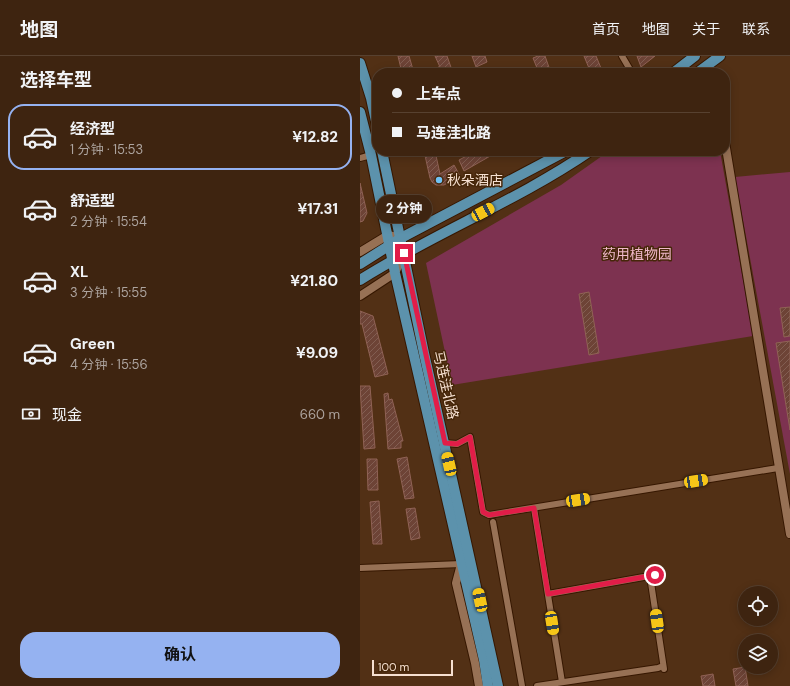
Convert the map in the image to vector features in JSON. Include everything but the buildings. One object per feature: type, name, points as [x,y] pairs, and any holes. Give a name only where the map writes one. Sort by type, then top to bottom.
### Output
[{"type":"main road","points":[[679,68],[695,56]]},
{"type":"main road","points":[[705,68],[720,56]]},
{"type":"main road","points":[[360,63],[372,103]]},
{"type":"main road","points":[[360,112],[371,155],[390,245]]},
{"type":"main road","points":[[383,156],[401,238]]},
{"type":"main road","points":[[360,264],[401,238],[557,156]]},
{"type":"main road","points":[[360,280],[404,253],[549,177],[582,156]]},
{"type":"main road","name":"马连洼北路","points":[[401,238],[498,686]]},
{"type":"main road","name":"马连洼北路","points":[[390,245],[392,260],[484,660],[488,686]]},
{"type":"street","points":[[622,56],[629,68]]},
{"type":"street","points":[[360,158],[371,155]]},
{"type":"street","points":[[727,156],[790,534]]},
{"type":"street","points":[[360,252],[388,235],[401,238]]},
{"type":"street","points":[[360,296],[395,273],[404,253]]},
{"type":"street","points":[[445,443],[457,444],[470,437],[483,512],[489,515],[778,468]]},
{"type":"street","points":[[534,508],[562,682]]},
{"type":"street","points":[[493,522],[522,686]]},
{"type":"street","points":[[360,568],[461,564]]},
{"type":"street","name":"马连洼北路","points":[[461,564],[456,583],[479,686]]},
{"type":"street","points":[[537,686],[664,668],[652,576],[548,594]]},
{"type":"green space","name":"药用植物园","points":[[602,156],[721,156],[753,336],[452,385],[426,263],[561,185]]},
{"type":"green space","points":[[790,172],[790,474],[735,177]]},
{"type":"place","name":"秋朵酒店","points":[[439,180]]},
{"type":"route","points":[[404,253],[424,353],[445,443],[457,444],[470,437],[483,512],[489,515],[534,508],[548,594],[655,575]]}]
